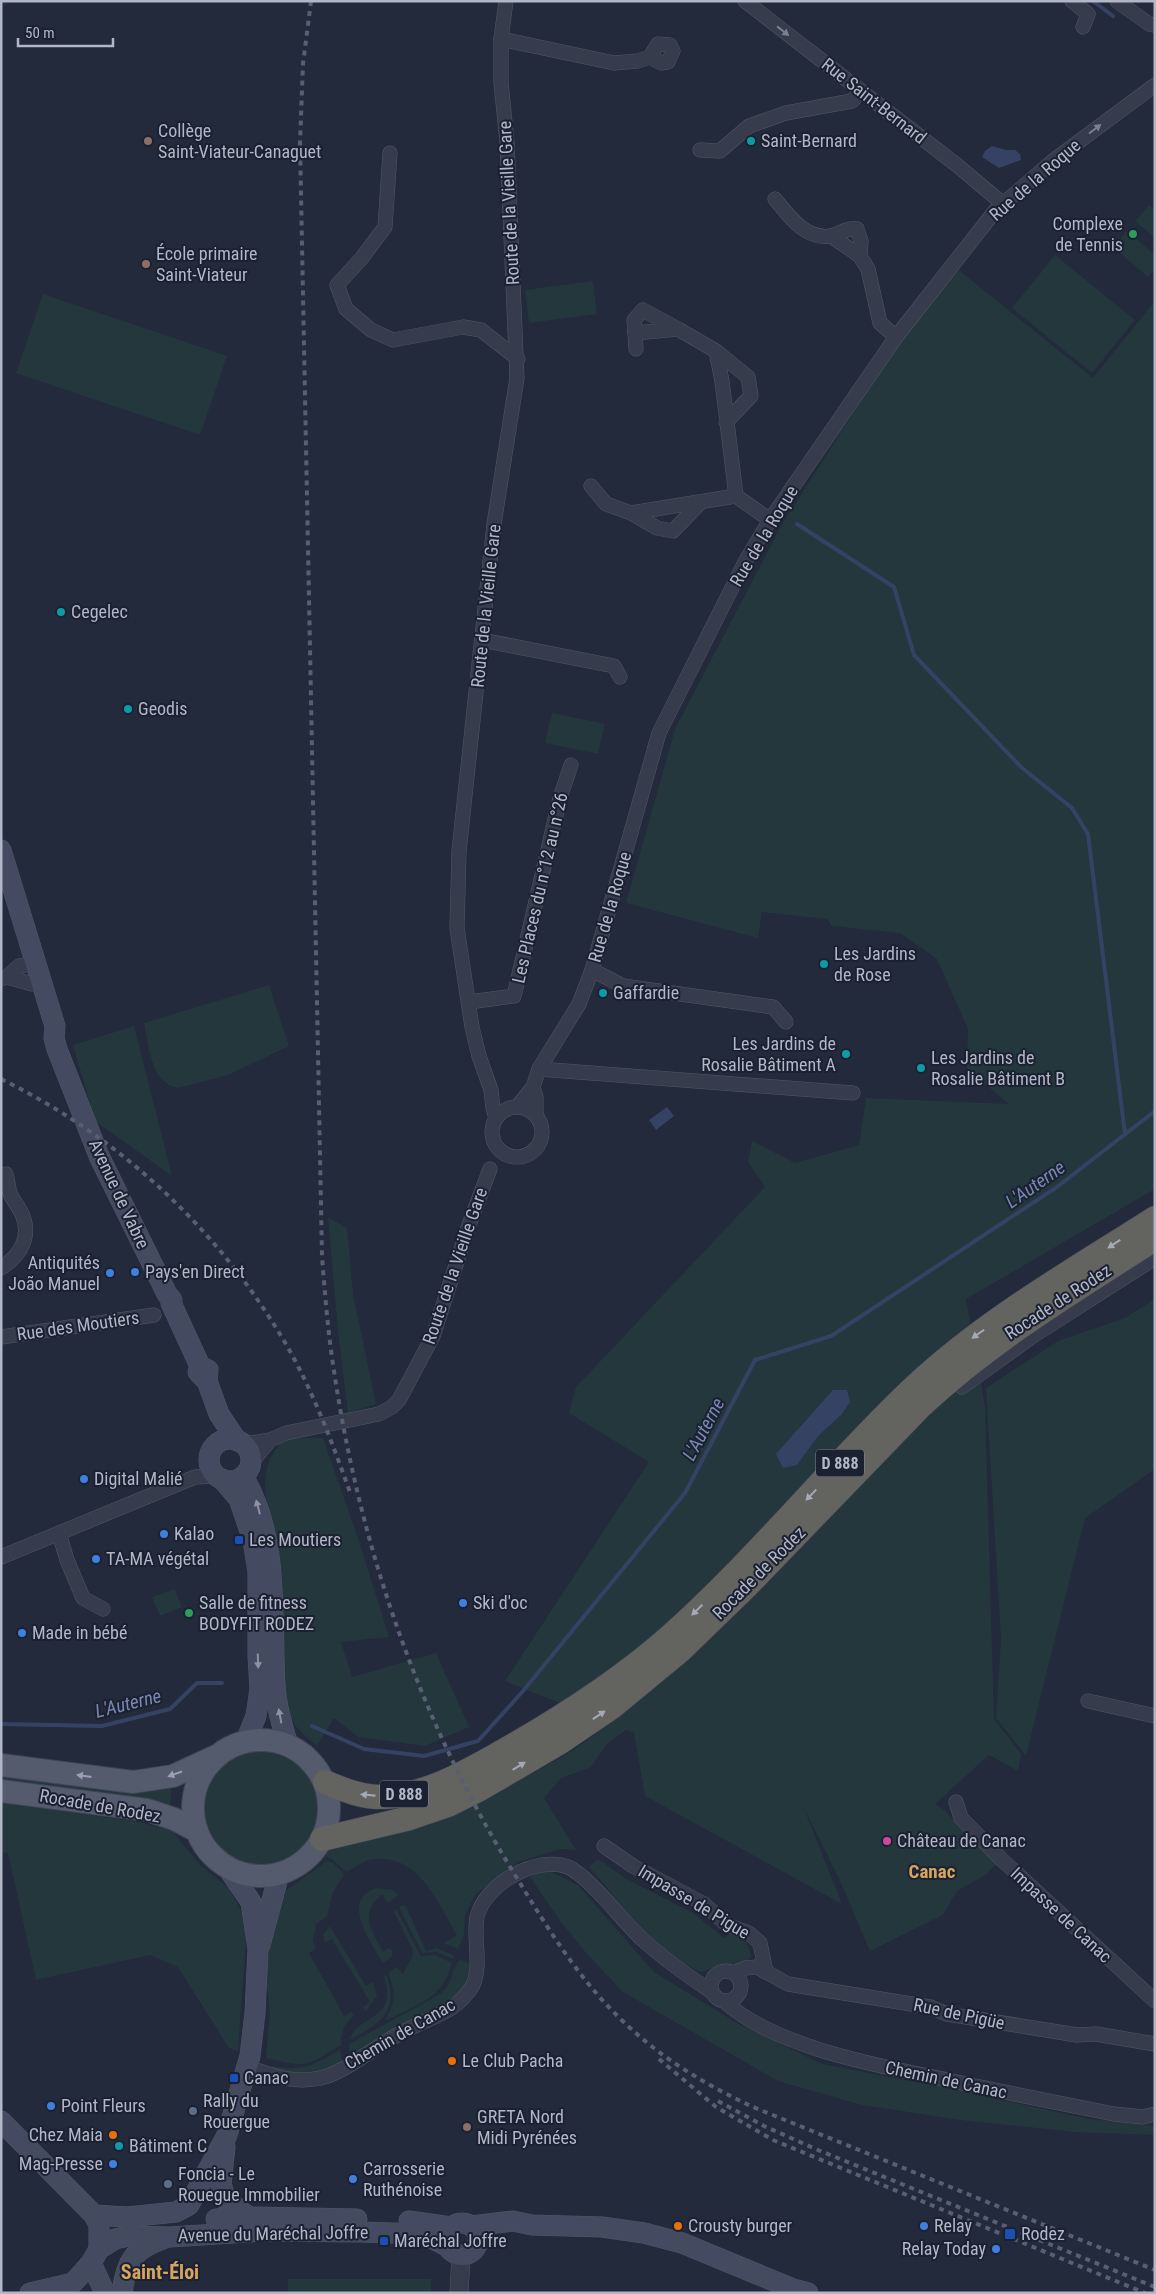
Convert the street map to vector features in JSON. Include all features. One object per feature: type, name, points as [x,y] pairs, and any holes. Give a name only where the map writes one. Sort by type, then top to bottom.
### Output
[{"type":"highway","name":"Rocade de Rodez","points":[[325,1782],[354,1793],[385,1797],[430,1787],[481,1764],[613,1683],[668,1638],[719,1589],[913,1388],[949,1357],[1019,1305],[1155,1218]]},
{"type":"highway","name":"Rocade de Rodez","points":[[322,1839],[410,1818],[448,1805],[480,1789],[559,1743],[612,1707],[681,1650],[745,1588],[921,1406],[951,1378],[1013,1330],[1155,1238]]},
{"type":"highway","points":[[745,1588],[773,1570],[869,1473],[962,1387]]},
{"type":"main road","name":"Avenue de Vabre","points":[[1,850],[55,1026],[62,1034],[66,1047],[75,1092],[99,1156],[203,1373],[219,1414],[239,1454],[254,1494],[265,1533],[273,1590],[275,1687],[288,1744]]},
{"type":"main road","points":[[212,1474],[233,1481],[239,1454],[211,1453],[212,1474],[239,1499],[252,1540],[258,1571],[260,1689],[256,1716],[246,1741]]},
{"type":"main road","points":[[267,1740],[288,1744],[305,1755],[318,1770],[325,1782],[330,1805],[328,1822],[322,1839],[304,1861],[279,1874],[261,1876],[244,1874],[227,1867],[214,1858],[204,1845],[197,1831],[193,1811],[194,1791],[202,1772],[215,1757],[230,1747],[246,1741],[267,1740]]},
{"type":"main road","name":"Rocade de Rodez","points":[[1,1765],[132,1782],[173,1776],[215,1757]]},
{"type":"main road","name":"Rocade de Rodez","points":[[1,1791],[147,1810],[174,1819],[197,1831]]},
{"type":"main road","points":[[227,1867],[251,1902],[258,1949],[255,2013],[247,2067],[227,2135],[221,2184],[226,2200],[249,2217]]},
{"type":"main road","points":[[258,1949],[266,1928],[279,1874]]},
{"type":"main road","points":[[1,2121],[97,2220],[95,2256],[104,2293]]},
{"type":"main road","points":[[97,2220],[176,2212],[189,2204],[227,2135]]},
{"type":"main road","name":"Avenue du Maréchal Joffre","points":[[97,2220],[128,2225],[249,2217],[327,2217],[419,2222],[467,2232],[513,2221],[532,2225],[602,2227],[644,2233],[682,2244],[792,2289],[808,2293]]},
{"type":"main road","name":"Avenue du Maréchal Joffre","points":[[73,2282],[95,2256],[116,2239],[129,2236],[170,2236],[265,2231],[380,2232],[423,2234],[454,2251]]},
{"type":"main road","points":[[467,2232],[470,2254],[454,2251],[446,2235],[467,2232]]},
{"type":"main road","points":[[122,2293],[128,2264],[134,2254],[147,2244],[170,2236]]},
{"type":"main road","points":[[38,2292],[73,2282],[92,2293]]},
{"type":"street","name":"Route de la Vieille Gare","points":[[496,1118],[493,1108],[493,1097],[479,1056],[468,1002],[458,928],[459,851],[494,524],[517,378],[518,360],[507,142],[501,83],[501,39],[506,1]]},
{"type":"street","name":"Rue Saint-Bernard","points":[[745,1],[958,166],[1002,203]]},
{"type":"street","points":[[1072,1],[1088,14],[1083,27]]},
{"type":"street","points":[[1117,1],[1153,28]]},
{"type":"street","points":[[501,39],[614,63],[638,61],[650,57]]},
{"type":"street","name":"Rue de la Roque","points":[[513,1108],[533,1087],[539,1069],[579,1004],[592,970],[659,734],[745,562],[770,520],[896,337],[1002,203],[1124,106],[1155,85]]},
{"type":"street","points":[[700,150],[720,151],[749,126],[786,113],[852,101],[861,91]]},
{"type":"street","points":[[390,153],[385,227],[361,259],[337,285],[346,309],[371,330],[393,340],[463,327],[481,330],[518,360]]},
{"type":"street","points":[[775,199],[795,224],[810,233],[831,236],[860,256],[868,270],[880,323],[896,337]]},
{"type":"street","points":[[831,236],[850,228],[857,229],[861,241],[860,256]]},
{"type":"street","points":[[636,349],[634,320],[643,310],[716,351],[748,377],[751,396],[726,422]]},
{"type":"street","points":[[635,333],[678,329]]},
{"type":"street","points":[[716,351],[722,380],[736,496]]},
{"type":"street","points":[[591,486],[606,504],[632,513],[657,528],[673,531],[700,503]]},
{"type":"street","points":[[632,513],[736,496],[770,520]]},
{"type":"street","points":[[482,640],[614,666],[620,677]]},
{"type":"street","name":"Les Places du n°12 au n°26","points":[[468,1002],[514,996],[560,798],[571,766]]},
{"type":"street","points":[[20,966],[40,972],[32,984],[4,978],[20,966]]},
{"type":"street","points":[[592,970],[624,986],[773,1007],[786,1022]]},
{"type":"street","points":[[539,1069],[852,1093]]},
{"type":"street","name":"Rue de la Roque","points":[[533,1087],[536,1097],[536,1116]]},
{"type":"street","points":[[493,1097],[513,1108],[524,1108],[536,1116],[542,1131],[537,1147],[526,1155],[513,1157],[499,1150],[495,1144],[492,1130],[496,1118],[513,1108]]},
{"type":"street","name":"Route de la Vieille Gare","points":[[239,1454],[286,1433],[379,1414],[392,1407],[399,1400],[433,1336],[469,1225],[490,1169],[495,1144]]},
{"type":"street","name":"Route de la Vieille Gare","points":[[490,1169],[513,1157]]},
{"type":"street","points":[[1,1268],[13,1261],[23,1247],[26,1228],[22,1214],[11,1195],[6,1174]]},
{"type":"street","points":[[962,1387],[1033,1336],[1155,1258]]},
{"type":"street","name":"Rue des Moutiers","points":[[1,1336],[154,1315],[172,1306]]},
{"type":"street","points":[[1,1557],[212,1474]]},
{"type":"street","points":[[59,1533],[67,1560],[83,1598],[103,1609]]},
{"type":"street","points":[[1088,1701],[1155,1716]]},
{"type":"street","name":"Impasse de Canac","points":[[956,1802],[961,1818],[1000,1858],[1155,2000]]},
{"type":"street","name":"Impasse de Pigue","points":[[604,1846],[656,1879],[704,1904],[727,1925],[749,1933],[760,1943],[766,1972]]},
{"type":"street","name":"Chemin de Canac","points":[[247,2067],[290,2080],[322,2078],[338,2071],[400,2033],[454,2006],[473,1984],[476,1964],[477,1917],[484,1903],[508,1879],[539,1865],[558,1865],[569,1868],[581,1875],[641,1939],[666,1961],[712,1992]]},
{"type":"street","points":[[737,1976],[741,1989],[730,1999],[715,1997],[712,1992],[711,1983],[713,1978],[720,1972],[737,1976],[766,1972]]},
{"type":"street","name":"Rue de Pigüe","points":[[766,1972],[777,1980],[788,1984],[930,2007],[947,2014],[1077,2035],[1096,2034],[1155,2044]]},
{"type":"street","points":[[692,1978],[713,1978]]},
{"type":"street","name":"Chemin de Canac","points":[[730,1999],[744,2016],[777,2033],[815,2048],[879,2066],[1114,2114],[1143,2117],[1155,2114]]},
{"type":"street","points":[[454,2251],[459,2293]]},
{"type":"shaded area","points":[[1149,205],[1155,210],[1155,238],[1135,221]]},
{"type":"shaded area","points":[[1127,231],[1155,255],[1155,269],[1148,277],[1113,247]]},
{"type":"shaded area","points":[[1055,255],[1135,320],[1092,373],[1012,308]]},
{"type":"shaded area","points":[[956,268],[1093,378],[1155,301],[1155,1189],[966,1299],[985,1406],[994,1719],[1021,1754],[1018,1771],[989,1755],[935,1804],[944,1810],[996,1864],[987,1874],[957,1891],[943,1915],[870,1951],[841,1883],[803,1806],[842,1904],[645,1796],[634,1733],[626,1730],[607,1744],[591,1767],[561,1778],[544,1798],[576,1850],[561,1849],[518,1862],[475,1895],[465,1915],[464,1935],[458,1949],[444,1943],[457,1935],[434,1896],[415,1872],[403,1864],[390,1860],[374,1859],[363,1862],[346,1872],[331,1858],[321,1856],[338,1844],[464,1800],[530,1774],[571,1751],[608,1723],[505,1681],[649,1462],[569,1413],[576,1387],[765,1187],[748,1162],[752,1141],[795,1163],[859,1145],[866,1098],[1009,1104],[967,1069],[968,1029],[937,959],[900,933],[832,926],[827,919],[762,912],[758,938],[626,903],[675,729],[781,526],[890,356]]},
{"type":"shaded area","points":[[593,281],[597,314],[529,323],[525,290]]},
{"type":"shaded area","points":[[43,294],[227,356],[200,435],[16,373]]},
{"type":"shaded area","points":[[552,713],[605,724],[598,754],[545,743]]},
{"type":"shaded area","points":[[269,985],[289,1046],[228,1075],[178,1088],[169,1085],[162,1079],[152,1062],[144,1023]]},
{"type":"shaded area","points":[[134,1026],[172,1176],[95,1121],[73,1045]]},
{"type":"shaded area","points":[[328,1217],[347,1228],[353,1294],[376,1404],[348,1413],[338,1331]]},
{"type":"shaded area","points":[[1155,1299],[1155,1469],[1085,1518],[1026,1756],[996,1718],[1001,1639],[986,1388],[1058,1341],[1125,1318]]},
{"type":"shaded area","points":[[323,1438],[360,1544],[389,1637],[341,1642],[352,1677],[436,1653],[469,1727],[425,1746],[358,1737],[334,1718],[317,1746],[296,1726],[287,1712],[270,1517],[265,1490],[266,1474],[271,1457],[283,1441]]},
{"type":"shaded area","points":[[175,1589],[182,1607],[160,1616],[152,1597]]},
{"type":"shaded area","points":[[261,1748],[283,1753],[303,1765],[315,1785],[320,1807],[315,1829],[303,1849],[283,1861],[261,1866],[239,1861],[219,1849],[207,1829],[202,1807],[207,1785],[219,1765],[239,1753]]},
{"type":"shaded area","points":[[1,1772],[172,1782],[170,1808],[1,1782]]},
{"type":"shaded area","points":[[1,1803],[140,1822],[172,1831],[201,1866],[229,1888],[244,1917],[246,1939],[238,2051],[229,2048],[178,1967],[150,1955],[36,1980],[8,1853],[1,1852]]},
{"type":"shaded area","points":[[598,1859],[625,1878],[693,1913],[724,1938],[731,1933],[739,1937],[748,1945],[751,1957],[741,1967],[723,1964],[701,1972],[684,1963],[668,1952],[640,1926],[589,1867]]},
{"type":"shaded area","points":[[327,1861],[333,1863],[344,1874],[332,1894],[327,1916],[316,1924],[313,1941],[316,1949],[309,1953],[344,2016],[352,2012],[354,2016],[344,2029],[341,2036],[341,2045],[320,2058],[305,2064],[298,2064],[266,2058],[269,1998],[264,1984],[270,1940],[284,1892]]},
{"type":"shaded area","points":[[546,1869],[578,1885],[654,1972],[737,2023],[822,2064],[947,2088],[1089,2119],[1155,2126],[1155,2135],[1075,2132],[960,2120],[862,2105],[778,2081],[623,1992],[587,1954],[561,1922],[530,1877]]},
{"type":"shaded area","points":[[376,1888],[393,1890],[399,1895],[388,1903],[382,1894],[375,1902],[369,1916],[371,1929],[383,1952],[388,1948],[393,1950],[391,1958],[383,1963],[366,1934],[359,1912],[360,1902],[365,1894]]},
{"type":"shaded area","points":[[405,1905],[426,1951],[436,1948],[455,1956],[453,1959],[436,1952],[422,1953],[399,1907]]},
{"type":"shaded area","points":[[396,1909],[421,1956],[435,1955],[452,1963],[448,1975],[435,1993],[426,2000],[385,2021],[394,1998],[393,1987],[388,1973],[396,1967],[403,1974],[413,1955],[412,1948],[394,1912]]},
{"type":"shaded area","points":[[330,1926],[366,1986],[373,1982],[377,1996],[366,2011],[363,2007],[370,2002],[332,1939],[325,1943],[323,1935]]},
{"type":"shaded area","points":[[461,1960],[469,1963],[469,1974],[462,1989],[451,2001],[350,2056],[349,2044],[442,1993],[448,1985],[458,1961]]},
{"type":"shaded area","points":[[386,1975],[391,1999],[389,2008],[377,2023],[349,2040],[355,2031],[382,2009],[386,2001],[387,1991],[384,1977]]},
{"type":"shaded area","points":[[340,2050],[342,2059],[339,2064],[322,2071],[301,2073],[275,2069],[272,2066],[300,2068],[322,2060]]},
{"type":"shaded area","points":[[288,2279],[431,2279],[431,2293],[288,2293]]},
{"type":"water","points":[[992,146],[1006,150],[1015,150],[1020,154],[1021,160],[999,168],[982,157],[985,151]]},
{"type":"water","points":[[667,1107],[674,1116],[656,1130],[649,1120]]},
{"type":"water","points":[[833,1390],[847,1390],[850,1402],[841,1415],[818,1436],[797,1465],[783,1468],[776,1454]]},
{"type":"waterway","points":[[1093,1],[1113,16]]},
{"type":"waterway","points":[[797,524],[894,587],[914,655],[1021,767],[1072,808],[1088,834],[1125,1134]]},
{"type":"waterway","name":"L'Auterne","points":[[312,1726],[364,1749],[424,1756],[478,1741],[523,1691],[685,1493],[755,1360],[831,1336],[1057,1187],[1155,1111]]},
{"type":"waterway","name":"L'Auterne","points":[[1,1724],[102,1726],[170,1709],[197,1683],[222,1683]]},
{"type":"railway","points":[[311,1],[303,64],[300,143],[322,1256],[330,1342],[346,1439],[379,1571],[400,1636],[425,1700],[453,1763],[485,1824],[520,1883],[556,1940],[583,1977],[612,2010],[656,2050],[687,2071],[753,2107],[1155,2270]]},
{"type":"railway","points":[[1,1079],[45,1102],[87,1129],[126,1159],[164,1192],[199,1227],[231,1264],[261,1304],[297,1364],[322,1419],[351,1495]]},
{"type":"railway","points":[[659,2059],[716,2107],[773,2140],[1145,2293]]},
{"type":"railway","points":[[718,2101],[764,2126],[818,2150],[1155,2287]]},
{"type":"place","name":"Collège Saint-Viateur-Canaguet","points":[[148,141]]},
{"type":"place","name":"Saint-Bernard","points":[[751,141]]},
{"type":"place","name":"Complexe de Tennis","points":[[1133,234]]},
{"type":"place","name":"École primaire Saint-Viateur","points":[[146,264]]},
{"type":"place","name":"Cegelec","points":[[61,612]]},
{"type":"place","name":"Geodis","points":[[128,709]]},
{"type":"place","name":"Les Jardins de Rose","points":[[824,964]]},
{"type":"place","name":"Gaffardie","points":[[603,993]]},
{"type":"place","name":"Les Jardins de Rosalie Bâtiment A","points":[[846,1054]]},
{"type":"place","name":"Les Jardins de Rosalie Bâtiment B","points":[[921,1068]]},
{"type":"place","name":"Pays'en Direct","points":[[135,1272]]},
{"type":"place","name":"Antiquités João Manuel","points":[[110,1273]]},
{"type":"place","name":"Digital Malié","points":[[84,1479]]},
{"type":"place","name":"Kalao","points":[[164,1534]]},
{"type":"place","name":"Les Moutiers","points":[[239,1540]]},
{"type":"place","name":"TA-MA végétal","points":[[96,1559]]},
{"type":"place","name":"Ski d'oc","points":[[463,1603]]},
{"type":"place","name":"Salle de fitness BODYFIT RODEZ","points":[[189,1613]]},
{"type":"place","name":"Made in bébé","points":[[22,1633]]},
{"type":"place","name":"Château de Canac","points":[[887,1841]]},
{"type":"place","name":"Le Club Pacha","points":[[452,2061]]},
{"type":"place","name":"Canac","points":[[234,2078]]},
{"type":"place","name":"Point Fleurs","points":[[51,2106]]},
{"type":"place","name":"Rally du Rouergue","points":[[193,2111]]},
{"type":"place","name":"GRETA Nord Midi Pyrénées","points":[[467,2127]]},
{"type":"place","name":"Chez Maia","points":[[113,2135]]},
{"type":"place","name":"Bâtiment C","points":[[119,2146]]},
{"type":"place","name":"Mag-Presse","points":[[113,2164]]},
{"type":"place","name":"Carrosserie Ruthénoise","points":[[353,2179]]},
{"type":"place","name":"Foncia - Le Rouegue Immobilier","points":[[168,2184]]},
{"type":"place","name":"Crousty burger","points":[[678,2226]]},
{"type":"place","name":"Relay","points":[[924,2226]]},
{"type":"place","name":"Rodez","points":[[1010,2234]]},
{"type":"place","name":"Maréchal Joffre","points":[[384,2241]]},
{"type":"place","name":"Relay Today","points":[[996,2249]]},
{"type":"district","name":"Canac","points":[[932,1871]]},
{"type":"district","name":"Saint-Éloi","points":[[160,2272]]}]
